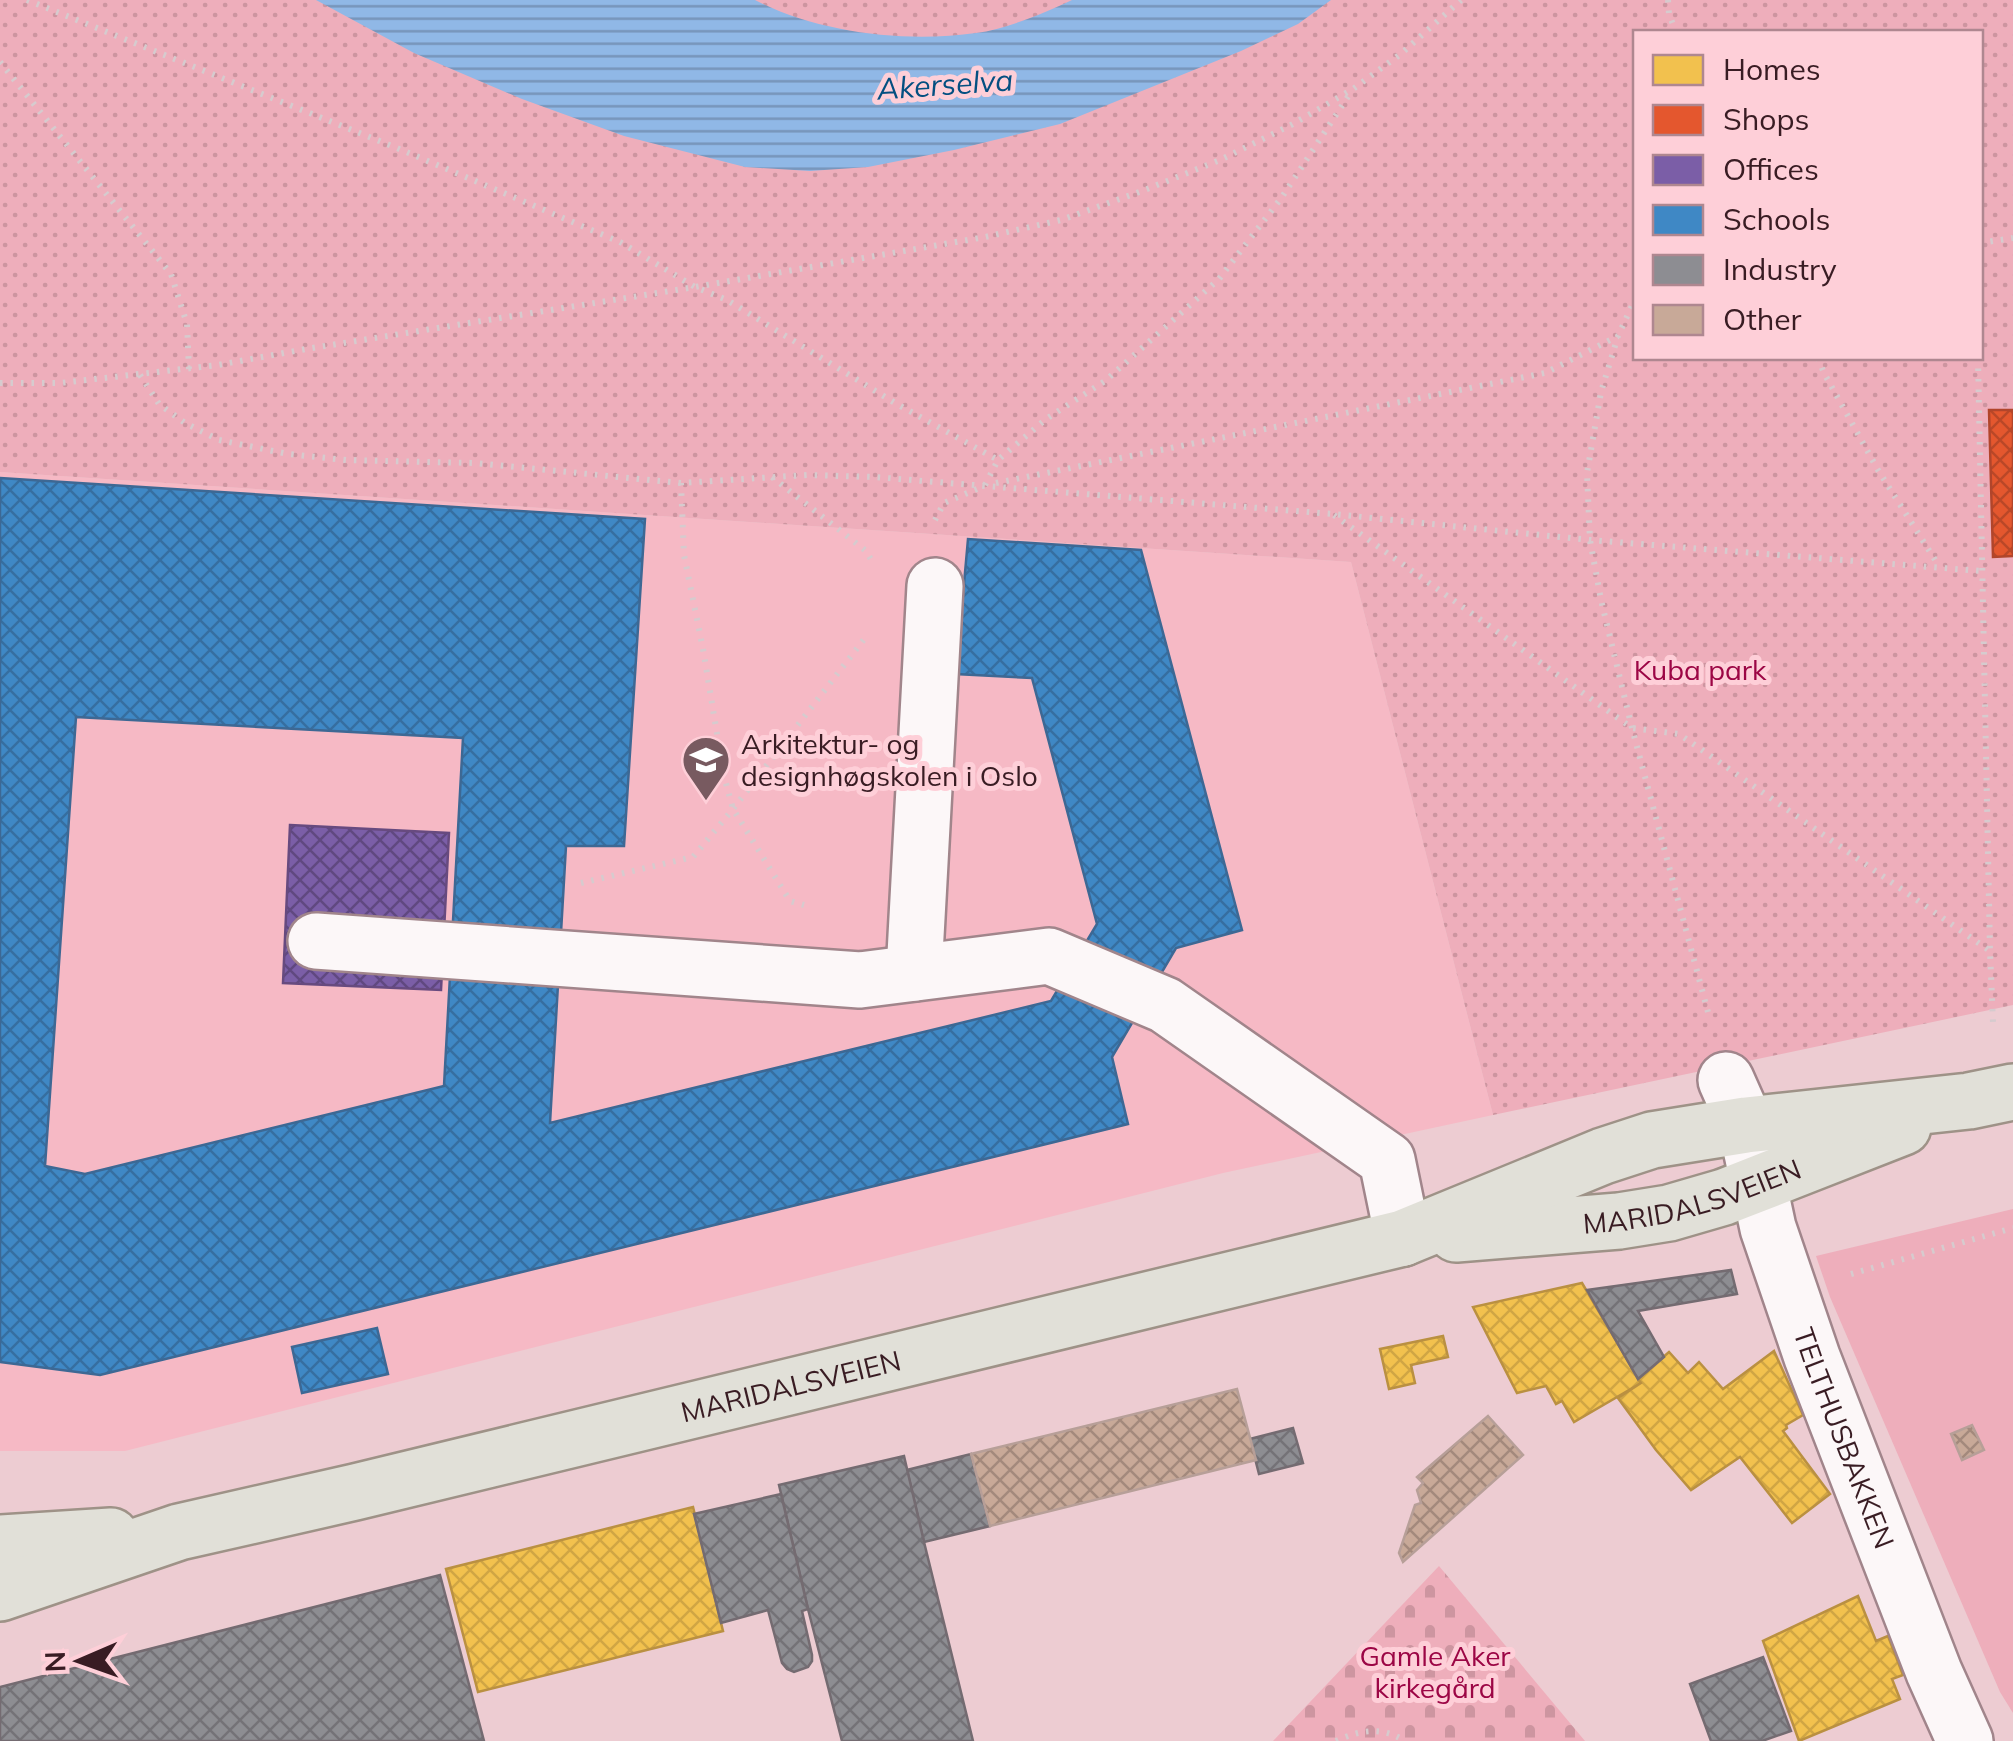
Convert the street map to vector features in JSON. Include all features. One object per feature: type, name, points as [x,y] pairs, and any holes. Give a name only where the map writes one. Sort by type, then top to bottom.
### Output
[{"type":"main road","name":"MARIDALSVEIEN","points":[[0,1594],[179,1532],[1403,1238],[1652,1140],[1736,1102],[1991,1096]]},
{"type":"main road","name":"MARIDALSVEIEN","points":[[1403,1238],[1669,1213],[1991,1096]]},
{"type":"main road","name":"MARIDALSVEIEN","points":[[0,1542],[179,1532]]},
{"type":"street","points":[[914,974],[932,560]]},
{"type":"street","points":[[316,940],[860,980],[1048,956],[1165,1006],[1387,1160],[1403,1238]]},
{"type":"street","name":"TELTHUSBAKKEN","points":[[1736,1102],[1768,1228],[1812,1356],[1934,1672],[1965,1741]]},
{"type":"path","points":[[28,0],[620,242],[696,287],[727,300],[895,403],[998,460]]},
{"type":"path","points":[[0,383],[60,382],[189,369],[696,287],[1061,220],[1220,160],[1292,124],[1353,89],[1402,53],[1462,0]]},
{"type":"path","points":[[1668,0],[1675,30]]},
{"type":"path","points":[[0,62],[171,274],[188,324],[189,369]]},
{"type":"path","points":[[986,485],[998,460],[1046,419],[1105,381],[1219,279],[1282,197],[1353,89]]},
{"type":"path","points":[[1983,243],[2013,238]]},
{"type":"path","points":[[1633,304],[1618,336],[1601,392],[1587,472],[1590,540],[1632,728],[1736,1102]]},
{"type":"path","points":[[932,560],[944,503],[986,485],[1545,373],[1618,336]]},
{"type":"path","points":[[1819,360],[1878,470],[1939,567]]},
{"type":"path","points":[[1978,360],[1994,1022]]},
{"type":"path","points":[[140,376],[160,404],[185,423],[218,440],[288,454],[346,460],[475,463],[682,482],[807,475],[874,477],[1981,570]]},
{"type":"path","points":[[772,478],[866,552],[876,566]]},
{"type":"path","points":[[682,482],[684,555],[724,776],[734,809],[790,901],[807,906]]},
{"type":"path","points":[[1334,514],[1632,728],[1680,734],[1990,951]]},
{"type":"path","points":[[581,883],[693,857],[874,626]]},
{"type":"path","points":[[1844,1276],[2013,1228]]},
{"type":"path","points":[[1336,1741],[1356,1731],[1391,1732],[1404,1741]]},
{"type":"shaded area","name":"Arkitektur- og designhøgskolen i Oslo","points":[[0,472],[1351,562],[1493,1115],[1223,1173],[125,1451],[0,1451]]},
{"type":"green space","name":"Kuba park","points":[[0,0],[2013,0],[2013,1005],[1493,1115],[1351,562],[0,472]]},
{"type":"green space","points":[[2013,1209],[2013,1713],[2000,1692],[1830,1297],[1816,1256]]},
{"type":"green space","name":"Gamle Aker kirkegård","points":[[1439,1566],[1585,1741],[1273,1741]]},
{"type":"water","name":"Akerselva","points":[[316,0],[755,0],[835,28],[921,37],[988,31],[1072,0],[1331,0],[1298,24],[1241,51],[1060,124],[868,167],[810,171],[745,167],[624,136],[522,99],[414,53]]},
{"type":"building: Homes","points":[[1582,1283],[1641,1383],[1574,1422],[1562,1401],[1556,1404],[1546,1386],[1517,1393],[1473,1307]]},
{"type":"building: Homes","points":[[1443,1336],[1448,1357],[1411,1365],[1415,1383],[1389,1389],[1380,1349]]},
{"type":"building: Homes","points":[[1774,1351],[1803,1415],[1783,1431],[1830,1494],[1792,1523],[1740,1457],[1691,1490],[1618,1398],[1641,1383],[1638,1379],[1669,1352],[1688,1373],[1699,1362],[1723,1389]]},
{"type":"building: Homes","points":[[693,1507],[723,1631],[478,1692],[446,1569]]},
{"type":"building: Homes","points":[[1858,1596],[1876,1641],[1888,1636],[1903,1675],[1892,1679],[1900,1699],[1799,1741],[1763,1641]]},
{"type":"building: Shops","points":[[1989,410],[2013,410],[2013,556],[1993,557]]},
{"type":"building: Offices","points":[[290,825],[449,833],[441,990],[283,983]]},
{"type":"building: Schools","points":[[0,478],[645,519],[624,846],[566,846],[550,1123],[1051,1001],[1097,924],[1032,678],[956,674],[968,539],[1141,550],[1242,930],[1176,948],[1112,1057],[1128,1124],[100,1375],[0,1362]],"holes":[[[76,717],[463,738],[444,1086],[85,1174],[45,1166]]]},
{"type":"building: Schools","points":[[377,1328],[388,1374],[302,1393],[292,1347]]},
{"type":"building: Industry","points":[[1731,1270],[1737,1294],[1638,1311],[1664,1357],[1638,1379],[1587,1290]]},
{"type":"building: Industry","points":[[1293,1428],[1303,1463],[1259,1474],[1250,1439]]},
{"type":"building: Industry","points":[[971,1454],[990,1526],[924,1542],[907,1470]]},
{"type":"building: Industry","points":[[904,1456],[973,1741],[842,1741],[808,1609],[779,1485]]},
{"type":"building: Industry","points":[[781,1494],[808,1609],[802,1611],[812,1655],[808,1667],[794,1672],[782,1663],[768,1610],[721,1623],[694,1514]]},
{"type":"building: Industry","points":[[440,1575],[484,1741],[0,1741],[0,1687]]},
{"type":"building: Industry","points":[[1763,1657],[1791,1731],[1762,1741],[1711,1741],[1690,1684]]},
{"type":"building: Other","points":[[1237,1389],[1256,1460],[990,1526],[971,1454]]},
{"type":"building: Other","points":[[1488,1416],[1523,1455],[1403,1562],[1399,1553],[1415,1505],[1421,1503],[1417,1490],[1423,1483],[1417,1477]]},
{"type":"building: Other","points":[[1972,1425],[1984,1450],[1962,1460],[1951,1434]]},
{"type":"place","name":"Arkitektur- og designhøgskolen i Oslo","points":[[706,802]]}]
